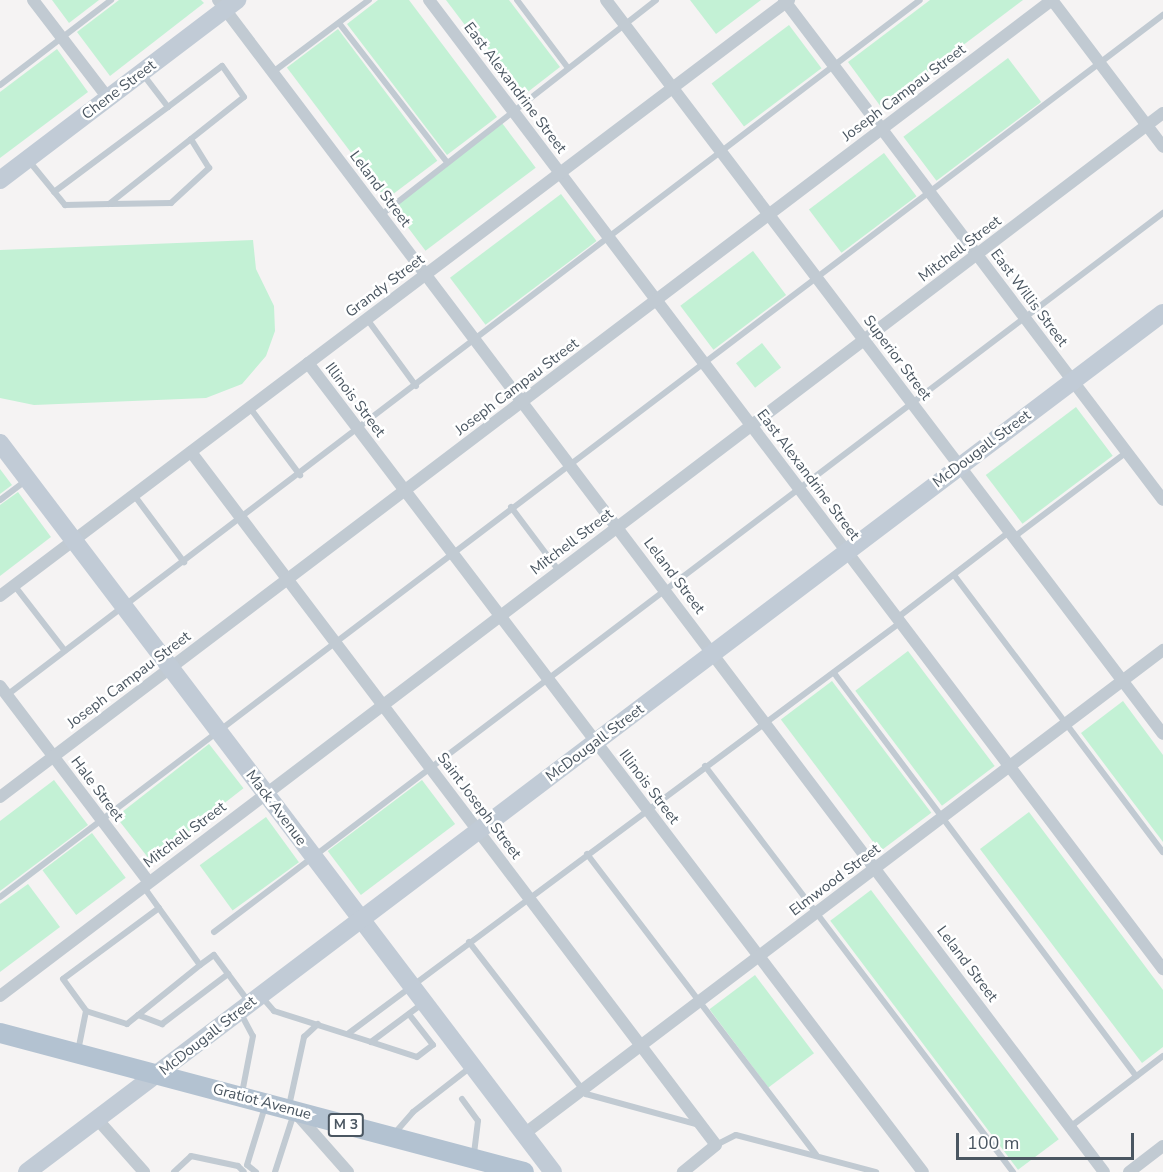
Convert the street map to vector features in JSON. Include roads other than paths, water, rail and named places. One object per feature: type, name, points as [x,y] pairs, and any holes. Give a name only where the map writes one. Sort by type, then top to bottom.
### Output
[{"type":"main road","name":"Gratiot Avenue","points":[[0,1033],[524,1172]]},
{"type":"street","points":[[33,0],[108,98]]},
{"type":"street","name":"East Alexandrine Street","points":[[429,0],[1163,969]]},
{"type":"street","name":"Superior Street","points":[[606,0],[1163,734]]},
{"type":"street","points":[[1052,0],[1163,147]]},
{"type":"street","name":"Joseph Campau Street","points":[[0,797],[1052,0]]},
{"type":"street","name":"East Willis Street","points":[[786,1],[1163,500]]},
{"type":"street","name":"Grandy Street","points":[[0,596],[786,1]]},
{"type":"street","name":"Chene Street","points":[[0,180],[142,72],[227,3]]},
{"type":"street","name":"Leland Street","points":[[227,3],[273,72],[1104,1172]]},
{"type":"street","name":"Mitchell Street","points":[[0,996],[145,883],[1163,113]]},
{"type":"street","name":"McDougall Street","points":[[27,1172],[1163,313]]},
{"type":"street","name":"Illinois Street","points":[[308,363],[923,1172]]},
{"type":"street","name":"Mack Avenue","points":[[0,443],[553,1172]]},
{"type":"street","name":"Saint Joseph Street","points":[[191,452],[716,1145]]},
{"type":"street","name":"Elmwood Street","points":[[524,1134],[1163,650]]},
{"type":"street","name":"Hale Street","points":[[3,690],[101,820],[145,883]]},
{"type":"street","points":[[292,1110],[348,1172]]},
{"type":"street","points":[[98,1119],[144,1172]]},
{"type":"street","points":[[683,1172],[716,1145]]},
{"type":"street","points":[[1129,1172],[1163,1146]]},
{"type":"lane","points":[[1,81],[111,0]]},
{"type":"lane","points":[[273,72],[369,0]]},
{"type":"lane","points":[[517,0],[568,68]]},
{"type":"lane","points":[[381,215],[446,161],[656,0]]},
{"type":"lane","points":[[3,690],[65,651],[300,475],[920,0]]},
{"type":"lane","points":[[0,897],[569,463],[1163,15]]},
{"type":"lane","points":[[339,23],[446,161]]},
{"type":"lane","points":[[54,192],[222,66],[244,97],[110,204]]},
{"type":"lane","points":[[142,72],[168,106]]},
{"type":"lane","points":[[27,159],[65,205],[171,203],[209,168],[191,139]]},
{"type":"lane","points":[[214,932],[1163,213]]},
{"type":"lane","points":[[366,319],[416,386]]},
{"type":"lane","points":[[249,408],[300,475]]},
{"type":"lane","points":[[349,1033],[705,765],[834,673],[954,575],[1127,452]]},
{"type":"lane","points":[[0,500],[28,480]]},
{"type":"lane","points":[[134,495],[184,562]]},
{"type":"lane","points":[[511,507],[559,571]]},
{"type":"lane","points":[[954,575],[1163,852]]},
{"type":"lane","points":[[14,585],[65,651]]},
{"type":"lane","points":[[834,673],[1136,1076]]},
{"type":"lane","points":[[705,765],[1014,1172]]},
{"type":"lane","points":[[587,854],[816,1155]]},
{"type":"lane","points":[[145,883],[159,908],[200,965]]},
{"type":"lane","points":[[159,908],[63,979],[86,1011],[127,1024],[214,955],[250,1004],[253,1036],[241,1097]]},
{"type":"lane","points":[[470,942],[582,1089],[591,1097],[701,1126]]},
{"type":"lane","points":[[138,1015],[162,1024],[228,974]]},
{"type":"lane","points":[[371,1042],[424,1002]]},
{"type":"lane","points":[[250,1004],[349,1033],[417,1057],[433,1045],[409,1014]]},
{"type":"lane","points":[[78,1053],[86,1011]]},
{"type":"lane","points":[[275,1172],[292,1110],[304,1036],[318,1024]]},
{"type":"lane","points":[[1070,1127],[1163,1056]]},
{"type":"lane","points":[[392,1137],[413,1112],[452,1085],[472,1066]]},
{"type":"lane","points":[[462,1099],[478,1121],[474,1159]]},
{"type":"lane","points":[[256,1172],[247,1165],[266,1103]]},
{"type":"lane","points":[[716,1145],[736,1135],[876,1172]]},
{"type":"lane","points":[[174,1172],[191,1156],[238,1166],[244,1172]]}]
